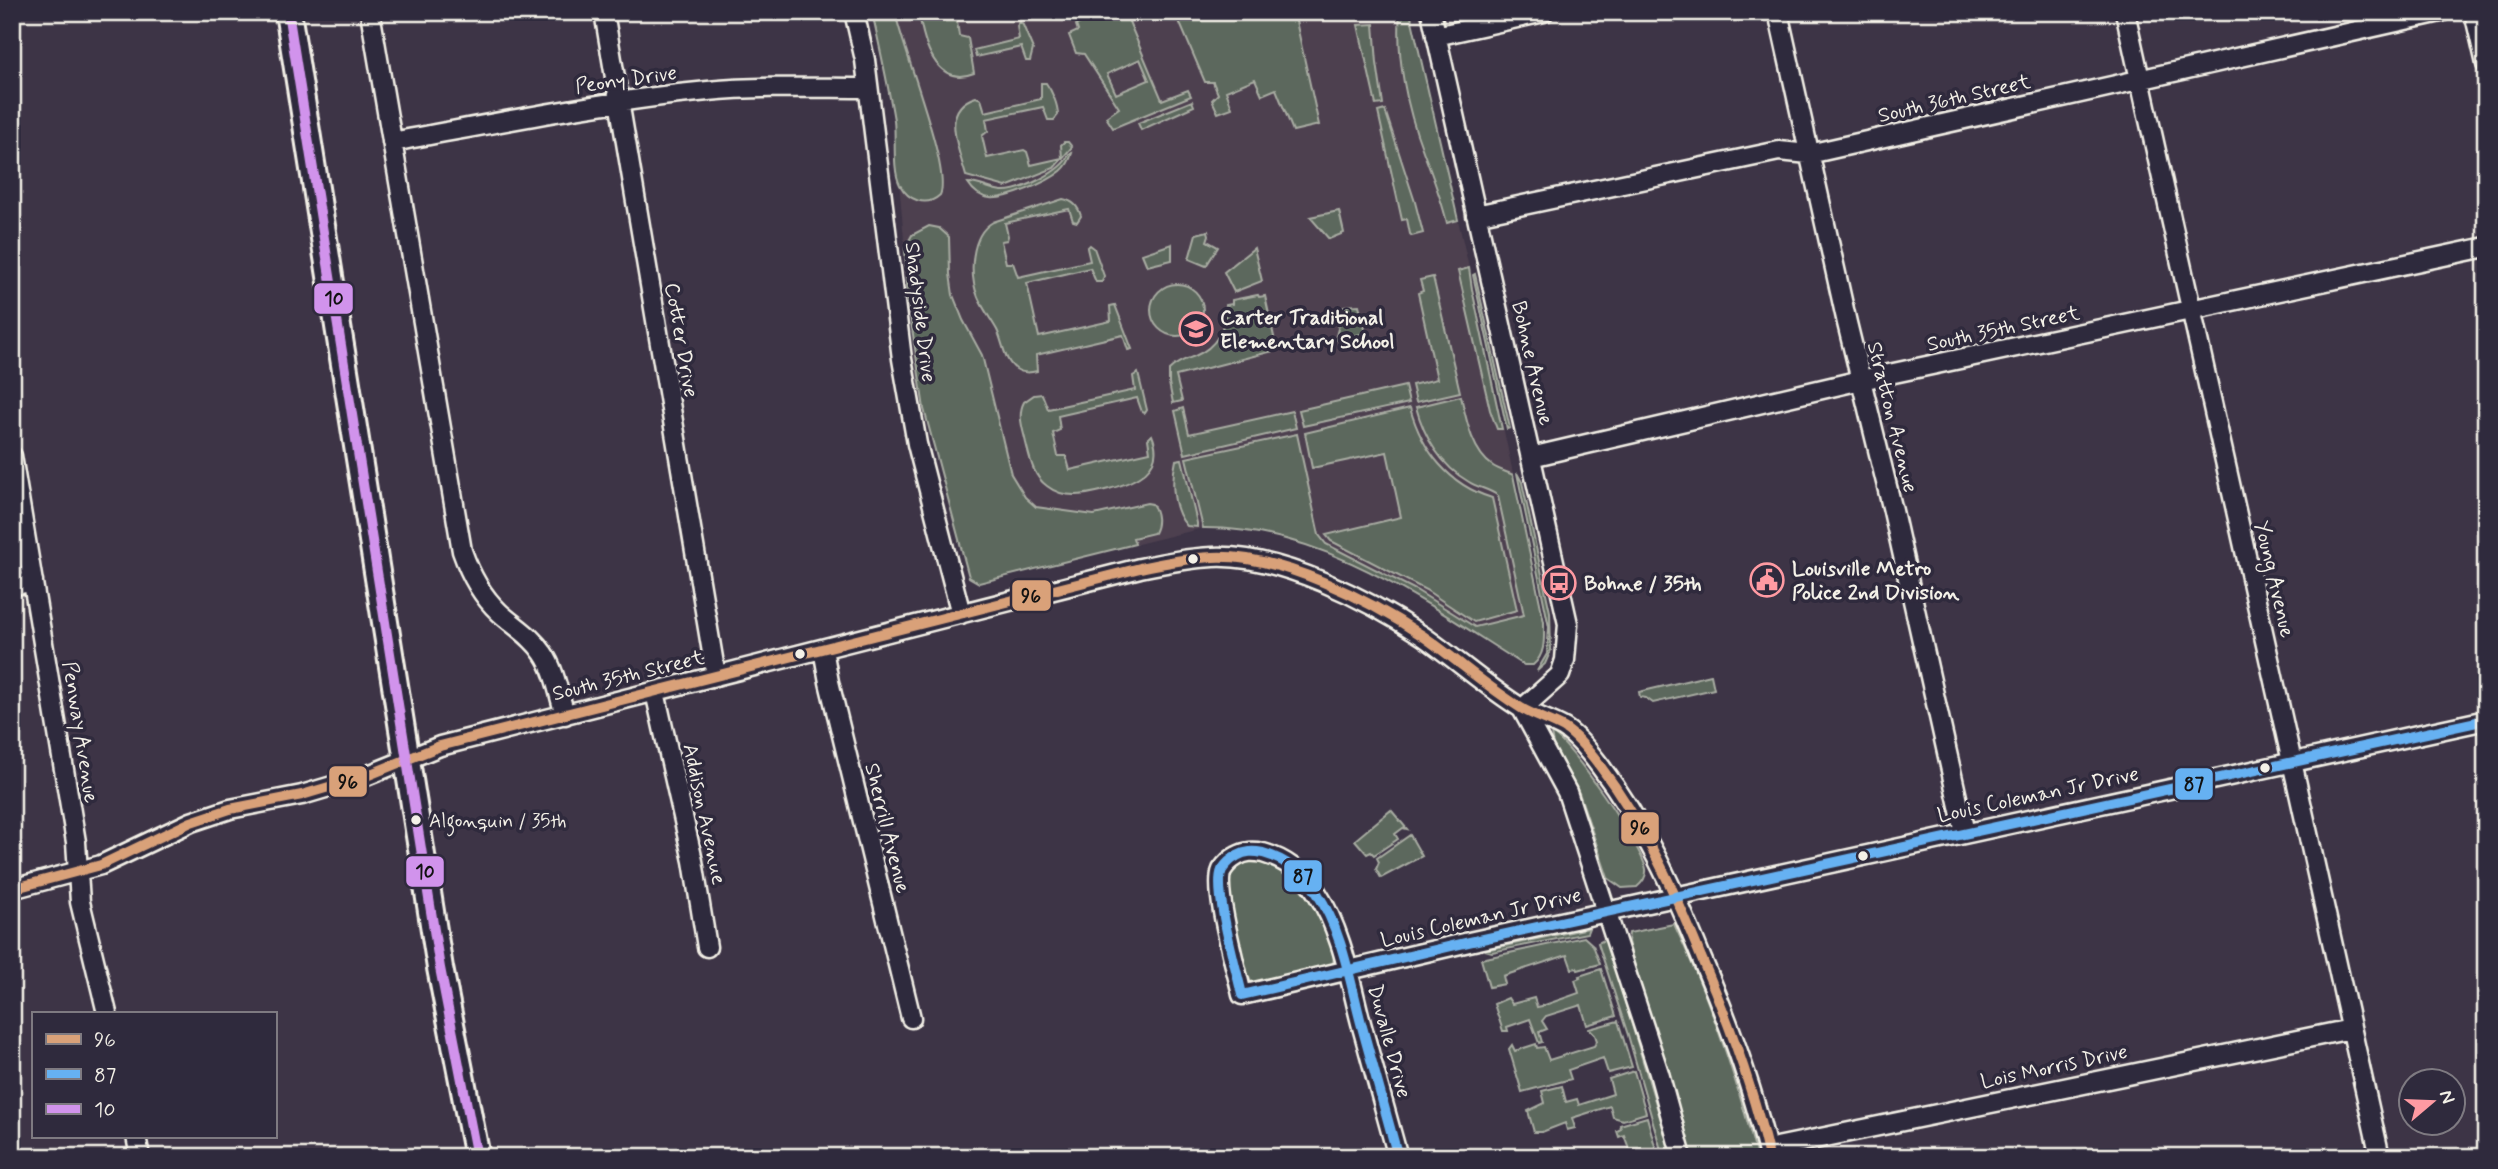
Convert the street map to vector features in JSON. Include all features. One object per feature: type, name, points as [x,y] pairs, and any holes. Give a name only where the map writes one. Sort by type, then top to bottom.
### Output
[{"type":"main road","points":[[288,12],[440,968],[477,1157]]},
{"type":"street","points":[[370,12],[462,551],[472,577],[488,599],[499,612],[528,635],[545,655],[565,715]]},
{"type":"street","name":"Cotter Drive","points":[[604,12],[716,676]]},
{"type":"street","name":"Shadyside Drive","points":[[854,12],[868,88],[902,359],[917,444],[961,614]]},
{"type":"street","name":"Bohne Avenue","points":[[1431,12],[1568,624],[1565,660],[1560,675],[1522,709]]},
{"type":"street","points":[[1436,36],[1544,12]]},
{"type":"street","name":"Stratton Avenue","points":[[1778,12],[1965,832]]},
{"type":"street","name":"Young Avenue","points":[[2125,12],[2380,1157]]},
{"type":"street","name":"South 36th Street","points":[[1476,215],[1779,151],[1809,154],[2441,12]]},
{"type":"street","points":[[2474,12],[2486,64]]},
{"type":"street","name":"Peony Drive","points":[[392,142],[619,102],[708,91],[754,88],[868,88]]},
{"type":"street","name":"South 35th Street","points":[[1531,457],[1861,380],[2486,247]]},
{"type":"street","name":"Penway Avenue","points":[[12,456],[76,842],[80,902],[107,1012]]},
{"type":"street","name":"South 35th Street","points":[[12,888],[101,865],[191,822],[230,809],[302,794],[366,776],[440,747],[1178,560],[1215,556],[1267,564],[1313,578],[1366,603],[1421,635],[1522,709]]},
{"type":"street","points":[[12,586],[33,580]]},
{"type":"street","name":"Sherrill Avenue","points":[[823,649],[911,1018]]},
{"type":"street","name":"Addison Avenue","points":[[655,692],[693,861],[708,947]]},
{"type":"street","points":[[1522,709],[1566,729],[1600,765],[1641,828],[1676,897],[1727,1019],[1755,1102],[1768,1153]]},
{"type":"street","points":[[1522,709],[1567,792],[1659,1073],[1682,1157]]},
{"type":"street","name":"Louis Coleman Jr Drive","points":[[1242,995],[1965,832],[2486,720]]},
{"type":"street","name":"Duvalle Drive","points":[[1242,995],[1220,892],[1222,872],[1230,860],[1253,851],[1290,865],[1306,878],[1329,916],[1348,971],[1398,1157]]},
{"type":"street","name":"Lois Morris Drive","points":[[1768,1153],[2351,1029]]},
{"type":"street","points":[[136,1138],[140,1157]]},
{"type":"shaded area","name":"Carter Traditional Elementary School","points":[[872,12],[1410,12],[1469,268],[1541,604],[1544,646],[1538,662],[1524,665],[1402,589],[1353,564],[1294,540],[1256,530],[1203,528],[979,583],[970,577],[924,409],[914,355],[894,123]]},
{"type":"green space","points":[[872,12],[895,12],[925,108],[942,182],[940,195],[929,201],[912,198],[903,190],[898,179],[894,120]]},
{"type":"green space","points":[[919,12],[959,12],[956,14],[959,36],[968,38],[974,73],[961,76],[950,74],[941,68],[928,48]]},
{"type":"green space","points":[[1107,12],[1125,12],[1162,100],[1188,90],[1191,96],[1113,128],[1106,117],[1119,108],[1084,54],[1076,53],[1069,35],[1078,31],[1076,25]],"holes":[[[1140,59],[1149,80],[1116,94],[1107,74]]]},
{"type":"green space","points":[[1216,12],[1294,12],[1319,125],[1293,131],[1276,89],[1262,95],[1255,79],[1226,91],[1232,108],[1218,113],[1212,100],[1218,94],[1213,82],[1205,82],[1179,21]]},
{"type":"green space","points":[[1400,12],[1410,12],[1458,220],[1447,223],[1408,100],[1401,65]]},
{"type":"green space","points":[[1020,22],[1033,49],[1030,61],[1026,61],[1021,47],[976,57],[974,50],[1019,39],[1017,26]]},
{"type":"green space","points":[[1374,24],[1383,104],[1376,105],[1358,25]]},
{"type":"green space","points":[[1041,83],[1046,83],[1050,90],[1058,115],[1054,120],[1048,120],[1043,107],[986,119],[988,131],[982,136],[987,158],[1024,150],[1031,165],[1062,158],[1061,145],[1064,142],[1068,142],[1072,147],[1054,168],[1006,187],[966,176],[954,130],[958,110],[965,102],[976,97],[981,99],[985,112],[1041,99]]},
{"type":"green space","points":[[1192,101],[1194,106],[1141,130],[1138,123]]},
{"type":"green space","points":[[1385,110],[1423,233],[1412,236],[1407,219],[1402,220],[1378,112]]},
{"type":"green space","points":[[1072,153],[1067,165],[1055,175],[1006,196],[983,196],[974,191],[968,183],[1002,191],[1019,188],[1050,173]]},
{"type":"green space","points":[[1063,199],[1078,209],[1081,216],[1077,222],[1073,221],[1069,209],[1005,223],[1008,236],[1007,240],[1001,241],[1006,263],[1013,263],[1018,277],[1090,261],[1087,248],[1090,245],[1094,248],[1104,276],[1102,282],[1096,282],[1090,268],[1027,283],[1039,337],[1111,321],[1110,306],[1115,305],[1132,349],[1128,350],[1123,335],[1036,355],[1037,371],[1023,372],[1009,361],[997,330],[978,297],[973,278],[976,246],[985,228],[993,222]]},
{"type":"green space","points":[[1339,211],[1344,233],[1329,239],[1310,217]]},
{"type":"green space","points":[[929,226],[939,228],[949,237],[953,295],[982,355],[1011,474],[1025,497],[1036,507],[1094,515],[1152,504],[1157,518],[1154,533],[1133,538],[1135,544],[979,583],[969,577],[924,409],[908,301],[905,248],[912,235]]},
{"type":"green space","points":[[1208,231],[1207,241],[1218,247],[1206,266],[1189,259],[1196,234]]},
{"type":"green space","points":[[1172,244],[1172,260],[1147,266],[1142,254]]},
{"type":"green space","points":[[1254,248],[1262,281],[1234,292],[1224,272]]},
{"type":"green space","points":[[1469,268],[1502,429],[1497,429],[1490,410],[1458,271]]},
{"type":"green space","points":[[1475,274],[1510,428],[1507,429],[1473,275]]},
{"type":"green space","points":[[1433,277],[1460,392],[1416,402],[1412,385],[1437,379],[1418,293],[1423,291],[1420,280]]},
{"type":"green space","points":[[1177,284],[1187,286],[1195,292],[1201,300],[1201,320],[1195,328],[1187,334],[1177,336],[1167,334],[1159,328],[1153,320],[1151,310],[1153,300],[1159,292],[1167,286]]},
{"type":"green space","points":[[1265,296],[1276,346],[1272,347],[1273,351],[1176,376],[1182,401],[1173,403],[1169,370],[1209,348],[1222,329],[1226,305],[1232,304],[1232,300]]},
{"type":"green space","points":[[1359,305],[1366,333],[1335,340],[1344,306]]},
{"type":"green space","points":[[1138,373],[1147,410],[1145,413],[1142,412],[1137,398],[1058,416],[1060,430],[1053,433],[1058,456],[1066,456],[1070,470],[1150,452],[1148,439],[1152,435],[1155,457],[1146,472],[1138,478],[1109,489],[1077,495],[1062,494],[1042,482],[1035,472],[1022,427],[1024,402],[1034,395],[1042,394],[1048,409],[1135,390],[1133,376]]},
{"type":"green space","points":[[1405,386],[1409,403],[1303,426],[1299,410]]},
{"type":"green space","points":[[1461,396],[1471,434],[1480,452],[1493,466],[1513,475],[1544,622],[1542,651],[1533,665],[1524,665],[1411,594],[1332,555],[1291,540],[1248,531],[1203,528],[1186,458],[1297,434],[1319,535],[1326,544],[1416,590],[1475,627],[1524,615],[1498,496],[1469,482],[1450,468],[1429,440],[1416,407]]},
{"type":"green space","points":[[1183,408],[1189,434],[1292,411],[1296,428],[1185,454],[1175,411]]},
{"type":"green space","points":[[1410,408],[1422,438],[1439,464],[1463,485],[1492,498],[1517,610],[1474,622],[1426,590],[1331,541],[1326,535],[1401,517],[1387,452],[1312,468],[1305,433]]},
{"type":"green space","points":[[1182,459],[1197,527],[1187,526],[1176,504],[1174,468],[1176,460]]},
{"type":"green space","points":[[1517,473],[1522,482],[1550,612],[1551,650],[1545,664],[1537,671],[1547,654],[1549,627]]},
{"type":"green space","points":[[1711,675],[1714,689],[1653,703],[1640,697],[1639,692]]},
{"type":"green space","points":[[1551,733],[1588,774],[1642,857],[1646,874],[1637,887],[1622,888],[1608,878],[1579,793],[1553,745]]},
{"type":"green space","points":[[1391,810],[1407,829],[1403,828],[1395,834],[1398,839],[1374,855],[1371,852],[1367,854],[1355,840]]},
{"type":"green space","points":[[1410,835],[1422,856],[1381,878],[1376,869],[1379,862],[1377,858]]},
{"type":"green space","points":[[1249,860],[1263,861],[1276,867],[1300,887],[1324,927],[1333,953],[1332,966],[1255,984],[1251,982],[1235,927],[1229,881],[1234,868]]},
{"type":"green space","points":[[1674,924],[1721,1038],[1757,1157],[1692,1157],[1628,942],[1629,933]]},
{"type":"green space","points":[[1589,928],[1587,933],[1492,952],[1485,950]]},
{"type":"green space","points":[[1584,937],[1593,945],[1600,964],[1572,969],[1567,955],[1503,976],[1505,984],[1489,987],[1481,959]]},
{"type":"green space","points":[[1606,939],[1672,1157],[1663,1157],[1598,943]]},
{"type":"green space","points":[[1601,969],[1616,1016],[1587,1025],[1581,1005],[1546,1016],[1542,1021],[1547,1029],[1539,1032],[1542,1042],[1539,1043],[1530,1019],[1503,1031],[1494,1004],[1508,998],[1512,1004],[1534,998],[1537,1007],[1542,1006],[1579,993],[1575,980],[1580,978],[1579,976]]},
{"type":"green space","points":[[1618,1021],[1632,1067],[1608,1073],[1603,1058],[1568,1070],[1571,1079],[1522,1092],[1509,1049],[1512,1045],[1515,1051],[1536,1044],[1537,1048],[1544,1047],[1549,1060],[1594,1046],[1597,1041],[1589,1029]]},
{"type":"green space","points":[[1634,1071],[1646,1113],[1623,1120],[1613,1117],[1610,1106],[1572,1118],[1575,1128],[1567,1130],[1565,1123],[1542,1132],[1534,1132],[1528,1111],[1545,1103],[1542,1091],[1562,1086],[1566,1102],[1577,1099],[1579,1105],[1613,1094],[1609,1079]]},
{"type":"green space","points":[[1647,1117],[1658,1157],[1622,1157],[1631,1154],[1624,1135],[1619,1137],[1617,1131],[1621,1129],[1620,1125]]},
{"type":"transit line","name":"10","points":[[288,12],[440,968],[477,1157]]},
{"type":"transit line","name":"96","points":[[12,889],[101,865],[191,822],[230,809],[302,795],[366,776],[440,746],[1140,568],[1194,558],[1239,558],[1295,571],[1377,608],[1423,636],[1521,708],[1564,728],[1584,746],[1631,811],[1680,907],[1740,1056],[1769,1157]]},
{"type":"transit line","name":"87","points":[[1398,1157],[1349,973],[1344,956],[1333,923],[1326,908],[1307,880],[1287,863],[1259,852],[1247,852],[1237,856],[1222,870],[1220,880],[1223,912],[1242,995],[1469,942],[2486,720]]},
{"type":"place","name":"Carter Traditional Elementary School","points":[[1196,329]]},
{"type":"place","name":"Louisville Metro Police 2nd Division","points":[[1767,580]]},
{"type":"place","name":"Bohne / 35th","points":[[1559,583]]},
{"type":"place","name":"Algonquin / 35th","points":[[416,820]]}]
